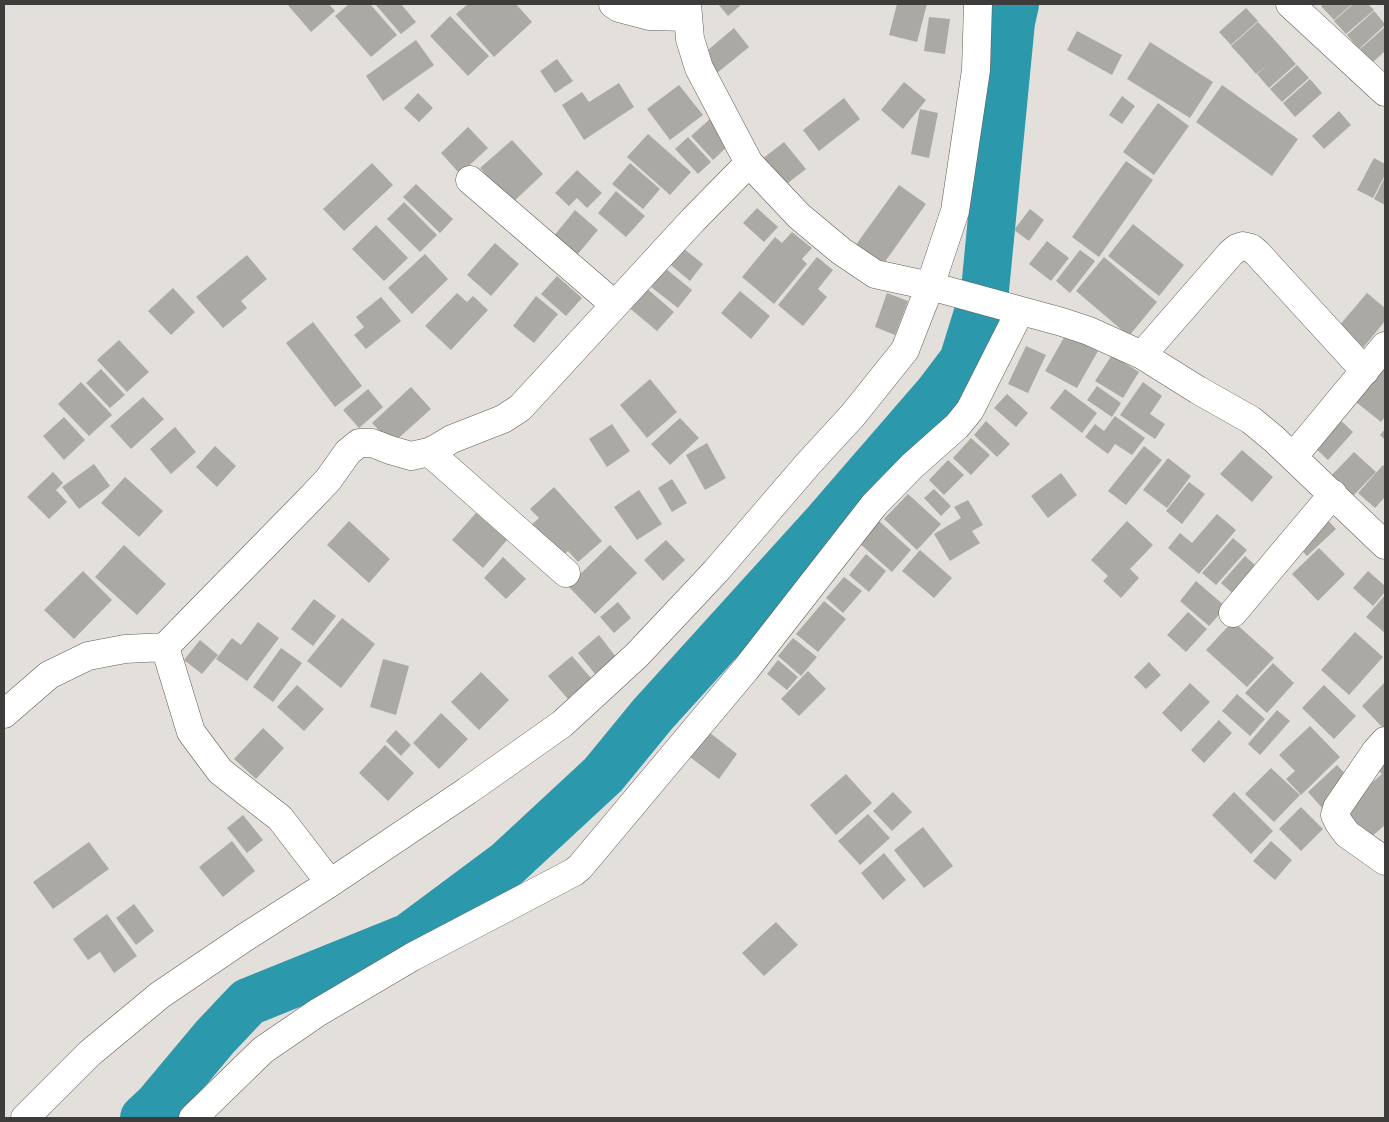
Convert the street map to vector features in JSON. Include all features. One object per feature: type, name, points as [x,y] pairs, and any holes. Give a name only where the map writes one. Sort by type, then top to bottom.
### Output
[{"type":"street","points":[[613,4],[619,8],[649,16],[688,10],[690,39],[699,68],[749,163],[799,216],[841,251],[875,274],[1062,322],[1089,331],[1142,355],[1251,420],[1333,494],[1385,545]]},
{"type":"street","points":[[26,1118],[90,1053],[160,995],[467,792],[562,724],[637,656],[716,571],[853,415],[905,350],[937,289],[955,211],[976,70],[978,4]]},
{"type":"street","points":[[1290,4],[1385,92]]},
{"type":"street","points":[[4,714],[49,675],[88,656],[125,649],[165,647],[309,500],[328,480],[348,452],[359,443],[372,443],[411,456],[429,452],[452,439],[503,419],[520,408],[693,220],[749,163]]},
{"type":"street","points":[[470,180],[615,305]]},
{"type":"street","points":[[1142,355],[1230,253],[1243,246],[1251,248],[1257,253],[1365,371]]},
{"type":"street","points":[[193,1118],[263,1050],[317,1013],[412,957],[574,872],[580,867],[746,669],[874,505],[912,466],[957,426],[970,410],[1008,307]]},
{"type":"street","points":[[1293,457],[1385,346]]},
{"type":"street","points":[[429,452],[566,573]]},
{"type":"street","points":[[1233,613],[1333,494]]},
{"type":"street","points":[[165,647],[191,732],[220,771],[280,818],[330,883]]},
{"type":"street","points":[[1385,741],[1376,751],[1335,815],[1346,834],[1385,861]]},
{"type":"building","points":[[287,4],[329,4],[335,11],[311,32]]},
{"type":"building","points":[[349,4],[370,4],[397,35],[371,57],[335,16]]},
{"type":"building","points":[[375,4],[401,4],[416,22],[401,34]]},
{"type":"building","points":[[468,4],[516,4],[532,22],[494,57],[456,14]]},
{"type":"building","points":[[718,4],[742,4],[728,16]]},
{"type":"building","points":[[897,4],[927,4],[917,42],[889,35]]},
{"type":"building","points":[[1324,4],[1352,4],[1334,20],[1321,6]]},
{"type":"building","points":[[1353,4],[1368,4],[1374,10],[1346,34],[1334,21]]},
{"type":"building","points":[[1246,8],[1258,21],[1231,45],[1219,32]]},
{"type":"building","points":[[1374,11],[1385,25],[1359,49],[1347,35]]},
{"type":"building","points":[[450,16],[489,56],[468,76],[430,36]]},
{"type":"building","points":[[929,17],[950,19],[945,54],[924,51]]},
{"type":"building","points":[[1258,22],[1271,36],[1244,60],[1231,46]]},
{"type":"building","points":[[1385,27],[1385,51],[1372,63],[1360,49]]},
{"type":"building","points":[[734,28],[749,47],[717,73],[702,55]]},
{"type":"building","points":[[1077,31],[1122,55],[1112,75],[1067,50]]},
{"type":"building","points":[[1271,36],[1296,64],[1269,88],[1257,74],[1268,65],[1256,74],[1244,60]]},
{"type":"building","points":[[416,40],[434,65],[383,101],[366,76]]},
{"type":"building","points":[[1150,42],[1213,82],[1190,118],[1127,79]]},
{"type":"building","points":[[557,59],[573,81],[555,93],[540,71]]},
{"type":"building","points":[[1297,65],[1309,78],[1282,102],[1270,89]]},
{"type":"building","points":[[1310,79],[1322,93],[1295,117],[1283,103]]},
{"type":"building","points":[[904,82],[926,100],[903,129],[881,110]]},
{"type":"building","points":[[619,83],[634,107],[584,140],[562,105],[582,92],[589,102]]},
{"type":"building","points":[[679,85],[703,115],[670,140],[647,109]]},
{"type":"building","points":[[1222,85],[1298,139],[1272,176],[1196,122]]},
{"type":"building","points":[[418,93],[433,108],[419,122],[404,108]]},
{"type":"building","points":[[1122,96],[1135,106],[1122,124],[1109,115]]},
{"type":"building","points":[[844,98],[860,119],[819,151],[803,130]]},
{"type":"building","points":[[1158,103],[1189,126],[1154,175],[1123,152]]},
{"type":"building","points":[[920,109],[938,113],[929,158],[911,154]]},
{"type":"building","points":[[1339,111],[1351,125],[1324,149],[1312,136]]},
{"type":"building","points":[[711,118],[733,141],[713,160],[691,136]]},
{"type":"building","points":[[468,127],[488,148],[460,174],[441,153]]},
{"type":"building","points":[[648,134],[691,172],[670,195],[627,157]]},
{"type":"building","points":[[688,137],[711,162],[698,174],[675,149]]},
{"type":"building","points":[[512,140],[543,174],[512,203],[480,168]]},
{"type":"building","points":[[784,142],[806,169],[779,190],[757,163]]},
{"type":"building","points":[[1374,158],[1385,164],[1385,175],[1373,198],[1357,190]]},
{"type":"building","points":[[1126,161],[1153,180],[1099,257],[1072,237]]},
{"type":"building","points":[[372,163],[393,185],[344,231],[323,209]]},
{"type":"building","points":[[630,163],[660,189],[643,209],[612,184]]},
{"type":"building","points":[[577,170],[602,193],[587,208],[577,198],[569,206],[555,193]]},
{"type":"building","points":[[1385,177],[1385,205],[1374,199]]},
{"type":"building","points":[[416,184],[453,219],[440,233],[403,197]]},
{"type":"building","points":[[899,185],[926,204],[877,273],[850,253]]},
{"type":"building","points":[[616,191],[645,216],[626,237],[598,213]]},
{"type":"building","points":[[404,202],[437,235],[420,252],[387,219]]},
{"type":"building","points":[[757,208],[778,227],[764,242],[743,223]]},
{"type":"building","points":[[1030,209],[1044,220],[1029,241],[1014,230]]},
{"type":"building","points":[[575,210],[598,230],[572,261],[549,242]]},
{"type":"building","points":[[1133,224],[1184,265],[1159,296],[1108,256]]},
{"type":"building","points":[[376,225],[408,258],[384,281],[352,249]]},
{"type":"building","points":[[792,232],[812,248],[802,259],[807,264],[774,304],[742,277],[775,237],[782,243]]},
{"type":"building","points":[[1047,241],[1069,258],[1051,281],[1029,264]]},
{"type":"building","points":[[495,243],[519,264],[491,296],[467,275]]},
{"type":"building","points":[[679,245],[703,264],[690,281],[666,261]]},
{"type":"building","points":[[1080,250],[1095,261],[1070,293],[1056,281]]},
{"type":"building","points":[[425,254],[448,279],[412,314],[388,288]]},
{"type":"building","points":[[247,255],[267,279],[241,301],[247,308],[223,328],[196,297]]},
{"type":"building","points":[[817,257],[833,270],[818,289],[827,297],[803,326],[778,305]]},
{"type":"building","points":[[1104,257],[1157,302],[1129,336],[1076,291]]},
{"type":"building","points":[[665,268],[692,290],[678,308],[651,287]]},
{"type":"building","points":[[557,276],[582,298],[566,316],[541,294]]},
{"type":"building","points":[[644,286],[674,312],[657,331],[627,306]]},
{"type":"building","points":[[173,288],[195,312],[171,335],[148,311]]},
{"type":"building","points":[[740,291],[770,316],[751,339],[721,313]]},
{"type":"building","points":[[457,293],[467,302],[473,296],[488,310],[451,350],[425,326]]},
{"type":"building","points":[[887,293],[908,301],[895,335],[875,327]]},
{"type":"building","points":[[1367,293],[1385,308],[1385,321],[1363,348],[1338,327]]},
{"type":"building","points":[[536,296],[558,314],[534,343],[513,326]]},
{"type":"building","points":[[381,297],[401,321],[366,349],[354,335],[364,327],[356,317]]},
{"type":"building","points":[[313,322],[362,386],[335,407],[286,343]]},
{"type":"building","points":[[1066,334],[1098,351],[1077,388],[1045,371]]},
{"type":"building","points":[[119,340],[149,372],[127,392],[97,360]]},
{"type":"building","points":[[1026,346],[1046,355],[1028,393],[1008,384]]},
{"type":"building","points":[[1112,355],[1139,372],[1123,398],[1095,381]]},
{"type":"building","points":[[1385,359],[1385,417],[1381,422],[1351,398]]},
{"type":"building","points":[[101,369],[125,395],[110,408],[86,383]]},
{"type":"building","points":[[650,379],[677,412],[647,438],[620,405]]},
{"type":"building","points":[[81,382],[112,415],[89,436],[58,404]]},
{"type":"building","points":[[1143,382],[1162,396],[1150,414],[1165,424],[1155,439],[1120,415]]},
{"type":"building","points":[[1097,386],[1121,403],[1112,417],[1087,400]]},
{"type":"building","points":[[411,387],[431,409],[392,444],[372,423]]},
{"type":"building","points":[[368,389],[383,407],[359,428],[343,410]]},
{"type":"building","points":[[1065,389],[1097,413],[1082,433],[1050,408]]},
{"type":"building","points":[[1007,394],[1028,413],[1016,427],[994,408]]},
{"type":"building","points":[[143,397],[164,419],[131,449],[110,426]]},
{"type":"building","points":[[1115,416],[1145,438],[1132,455],[1115,444],[1108,454],[1085,437],[1095,424],[1104,431]]},
{"type":"building","points":[[64,417],[85,440],[64,460],[43,436]]},
{"type":"building","points":[[1337,417],[1353,432],[1328,460],[1312,445]]},
{"type":"building","points":[[680,418],[699,438],[670,465],[651,444]]},
{"type":"building","points":[[986,421],[1010,444],[997,457],[974,435]]},
{"type":"building","points":[[612,424],[630,451],[607,467],[589,439]]},
{"type":"building","points":[[175,427],[196,452],[171,474],[150,449]]},
{"type":"building","points":[[1385,429],[1385,440],[1380,435]]},
{"type":"building","points":[[971,438],[990,455],[971,475],[953,458]]},
{"type":"building","points":[[707,443],[726,478],[705,490],[686,455]]},
{"type":"building","points":[[215,446],[236,466],[217,487],[196,467]]},
{"type":"building","points":[[1144,446],[1162,460],[1126,505],[1108,491]]},
{"type":"building","points":[[1242,450],[1273,477],[1252,502],[1220,474]]},
{"type":"building","points":[[1354,452],[1376,472],[1352,497],[1330,477]]},
{"type":"building","points":[[1168,458],[1191,476],[1167,508],[1143,490]]},
{"type":"building","points":[[948,460],[964,475],[944,495],[929,480]]},
{"type":"building","points":[[94,464],[110,486],[79,509],[62,487]]},
{"type":"building","points":[[1383,465],[1385,467],[1385,497],[1375,508],[1358,493]]},
{"type":"building","points":[[53,472],[63,483],[56,490],[67,502],[49,519],[27,497]]},
{"type":"building","points":[[1061,473],[1077,495],[1048,518],[1031,496]]},
{"type":"building","points":[[125,477],[163,511],[139,537],[101,503]]},
{"type":"building","points":[[672,479],[687,503],[672,512],[658,488]]},
{"type":"building","points":[[1189,482],[1205,494],[1182,524],[1166,511]]},
{"type":"building","points":[[554,487],[602,541],[578,562],[568,551],[559,559],[529,527],[539,518],[530,509]]},
{"type":"building","points":[[934,489],[951,506],[941,516],[924,498]]},
{"type":"building","points":[[639,490],[662,524],[637,540],[614,507]]},
{"type":"building","points":[[908,494],[941,524],[917,550],[884,519]]},
{"type":"building","points":[[968,500],[983,525],[972,531],[980,543],[950,561],[934,534],[961,518],[954,507]]},
{"type":"building","points":[[476,513],[507,540],[483,568],[452,540]]},
{"type":"building","points":[[1217,514],[1236,530],[1199,574],[1168,548],[1180,533],[1192,543]]},
{"type":"building","points":[[1323,515],[1336,529],[1307,556],[1294,542]]},
{"type":"building","points":[[878,520],[911,550],[892,572],[858,542]]},
{"type":"building","points":[[349,521],[390,559],[369,583],[327,545]]},
{"type":"building","points":[[1127,521],[1153,545],[1130,569],[1139,578],[1121,598],[1103,581],[1108,576],[1091,560]]},
{"type":"building","points":[[1233,538],[1247,550],[1216,585],[1202,573]]},
{"type":"building","points":[[666,540],[685,560],[663,581],[644,560]]},
{"type":"building","points":[[124,545],[166,584],[137,615],[95,577]]},
{"type":"building","points":[[610,545],[637,573],[595,614],[568,586]]},
{"type":"building","points":[[1319,548],[1345,574],[1318,601],[1292,574]]},
{"type":"building","points":[[920,550],[952,578],[934,598],[902,571]]},
{"type":"building","points":[[866,554],[886,571],[869,592],[849,575]]},
{"type":"building","points":[[1245,556],[1263,572],[1239,599],[1221,583]]},
{"type":"building","points":[[503,557],[526,579],[506,599],[484,578]]},
{"type":"building","points":[[83,571],[112,600],[74,639],[44,610]]},
{"type":"building","points":[[1368,571],[1385,586],[1385,592],[1373,606],[1353,588]]},
{"type":"building","points":[[844,577],[862,591],[843,613],[826,598]]},
{"type":"building","points":[[1196,581],[1226,607],[1209,626],[1180,601]]},
{"type":"building","points":[[1385,595],[1385,633],[1366,617]]},
{"type":"building","points":[[314,599],[336,616],[313,646],[291,629]]},
{"type":"building","points":[[824,601],[846,619],[818,652],[796,634]]},
{"type":"building","points":[[618,602],[631,618],[614,633],[600,617]]},
{"type":"building","points":[[1188,612],[1207,629],[1186,652],[1167,635]]},
{"type":"building","points":[[342,618],[375,644],[341,688],[307,661]]},
{"type":"building","points":[[1233,621],[1274,658],[1247,687],[1206,650]]},
{"type":"building","points":[[258,622],[279,638],[247,681],[216,659],[232,638],[241,645]]},
{"type":"building","points":[[1355,632],[1383,657],[1349,695],[1321,670]]},
{"type":"building","points":[[599,635],[616,657],[595,674],[578,653]]},
{"type":"building","points":[[793,638],[817,657],[801,676],[778,656]]},
{"type":"building","points":[[200,640],[218,655],[202,674],[184,660]]},
{"type":"building","points":[[281,648],[302,663],[273,702],[253,687]]},
{"type":"building","points":[[572,656],[591,678],[568,699],[548,676]]},
{"type":"building","points":[[383,659],[409,666],[396,715],[370,707]]},
{"type":"building","points":[[778,660],[798,677],[787,690],[767,674]]},
{"type":"building","points":[[1149,662],[1161,675],[1146,689],[1134,677]]},
{"type":"building","points":[[1273,663],[1294,683],[1267,713],[1245,693]]},
{"type":"building","points":[[808,671],[826,689],[799,716],[781,699]]},
{"type":"building","points":[[481,672],[509,700],[479,730],[451,702]]},
{"type":"building","points":[[1385,682],[1385,728],[1384,729],[1362,706]]},
{"type":"building","points":[[1190,683],[1210,702],[1181,732],[1162,713]]},
{"type":"building","points":[[297,685],[324,709],[304,731],[277,707]]},
{"type":"building","points":[[1324,685],[1356,716],[1334,739],[1302,708]]},
{"type":"building","points":[[1237,694],[1265,719],[1250,736],[1222,711]]},
{"type":"building","points":[[1277,710],[1290,721],[1260,755],[1248,744]]},
{"type":"building","points":[[441,713],[468,739],[439,769],[413,743]]},
{"type":"building","points":[[1219,720],[1232,733],[1204,763],[1191,750]]},
{"type":"building","points":[[1310,726],[1340,757],[1301,795],[1286,779],[1295,771],[1279,755]]},
{"type":"building","points":[[263,728],[284,748],[256,779],[234,759]]},
{"type":"building","points":[[705,729],[737,754],[719,779],[686,754]]},
{"type":"building","points":[[396,730],[411,745],[401,756],[386,741]]},
{"type":"building","points":[[385,745],[414,773],[388,801],[359,773]]},
{"type":"building","points":[[1385,747],[1385,825],[1363,844],[1336,814],[1382,774],[1370,762]]},
{"type":"building","points":[[1337,765],[1353,782],[1323,809],[1308,792]]},
{"type":"building","points":[[1271,768],[1300,795],[1274,822],[1245,794]]},
{"type":"building","points":[[846,774],[872,803],[836,835],[810,805]]},
{"type":"building","points":[[893,792],[912,812],[892,831],[873,811]]},
{"type":"building","points":[[1234,792],[1273,831],[1251,854],[1212,815]]},
{"type":"building","points":[[1301,807],[1323,829],[1301,851],[1279,829]]},
{"type":"building","points":[[868,814],[890,838],[860,865],[838,841]]},
{"type":"building","points":[[243,815],[263,840],[247,853],[227,828]]},
{"type":"building","points":[[923,827],[953,866],[924,888],[894,850]]},
{"type":"building","points":[[232,841],[255,871],[223,897],[199,867]]},
{"type":"building","points":[[1271,841],[1292,860],[1275,880],[1253,861]]},
{"type":"building","points":[[89,842],[109,869],[53,909],[33,882]]},
{"type":"building","points":[[884,853],[906,880],[883,900],[861,873]]},
{"type":"building","points":[[134,904],[154,931],[136,945],[116,918]]},
{"type":"building","points":[[107,914],[137,956],[114,973],[100,952],[88,960],[73,939]]},
{"type":"building","points":[[776,922],[798,945],[764,976],[742,953]]},
{"type":"waterway","points":[[144,1118],[158,1105],[215,1037],[248,1002],[409,937],[507,864],[603,775],[653,714],[828,521],[938,394],[963,361],[985,290],[1011,22],[1015,4]]}]
